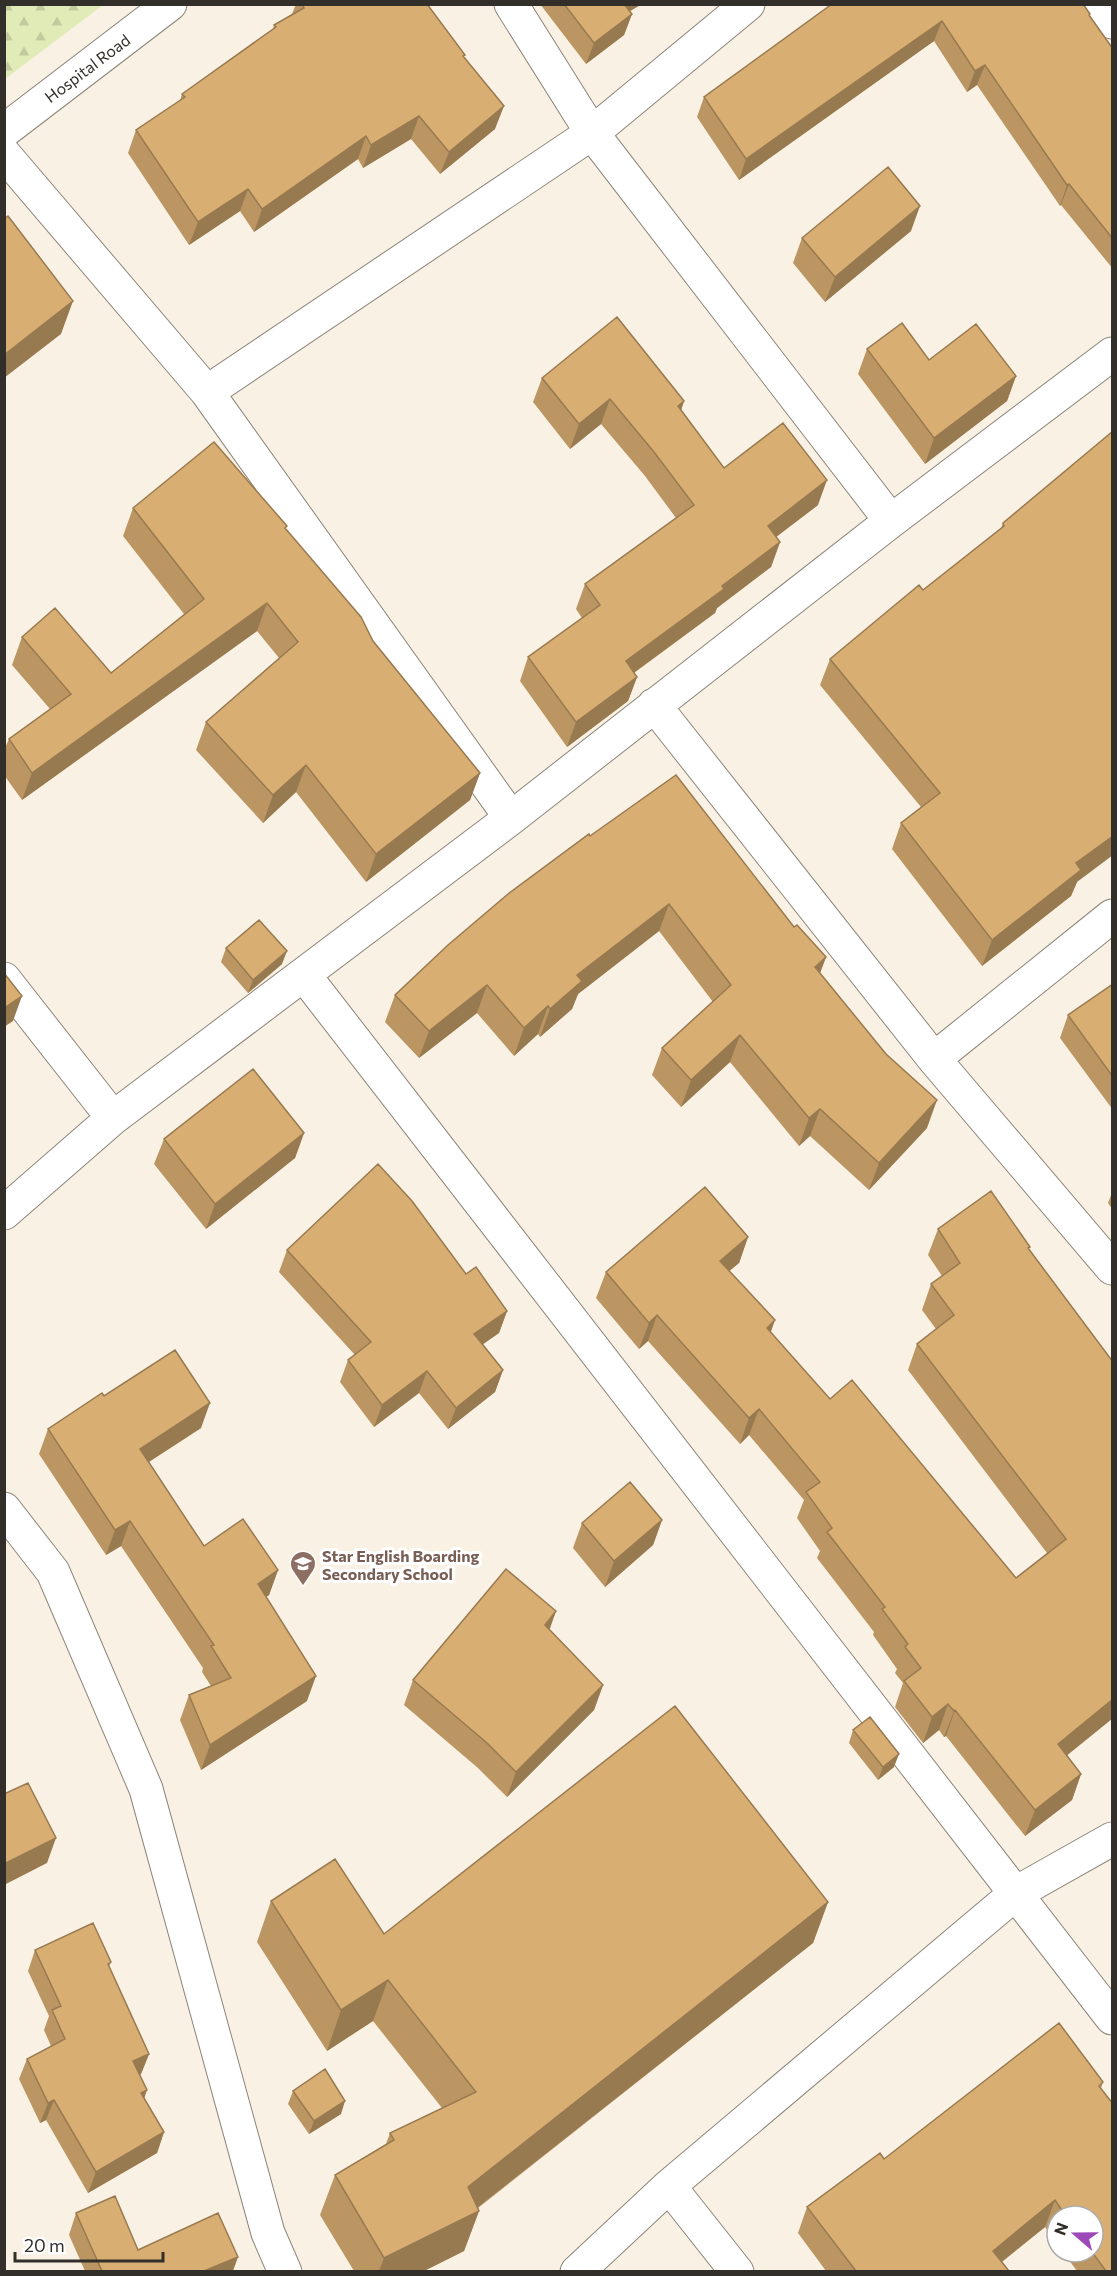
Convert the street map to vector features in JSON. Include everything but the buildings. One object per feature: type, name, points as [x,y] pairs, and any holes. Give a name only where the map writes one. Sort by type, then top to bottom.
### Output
[{"type":"street","name":"Hospital Road","points":[[4,131],[170,4]]},
{"type":"street","points":[[511,4],[592,133],[891,521]]},
{"type":"street","points":[[207,392],[592,133],[748,4]]},
{"type":"street","points":[[1099,4],[1113,22]]},
{"type":"street","points":[[4,154],[207,392],[511,818]]},
{"type":"street","points":[[4,1213],[113,1118],[511,818],[891,521],[1113,354]]},
{"type":"street","points":[[654,705],[934,1059],[1113,1268]]},
{"type":"street","points":[[934,1059],[1113,916]]},
{"type":"street","points":[[304,975],[1113,2018]]},
{"type":"street","points":[[4,979],[113,1118]]},
{"type":"street","points":[[4,1509],[53,1572],[146,1789],[268,2233],[285,2271]]},
{"type":"street","points":[[577,2271],[669,2186],[1016,1893],[1113,1839]]},
{"type":"street","points":[[669,2186],[737,2271]]},
{"type":"green space","points":[[5,4],[103,4],[103,5],[5,79]]},
{"type":"place","name":"Star English Boarding Secondary School","points":[[303,1587]]}]
